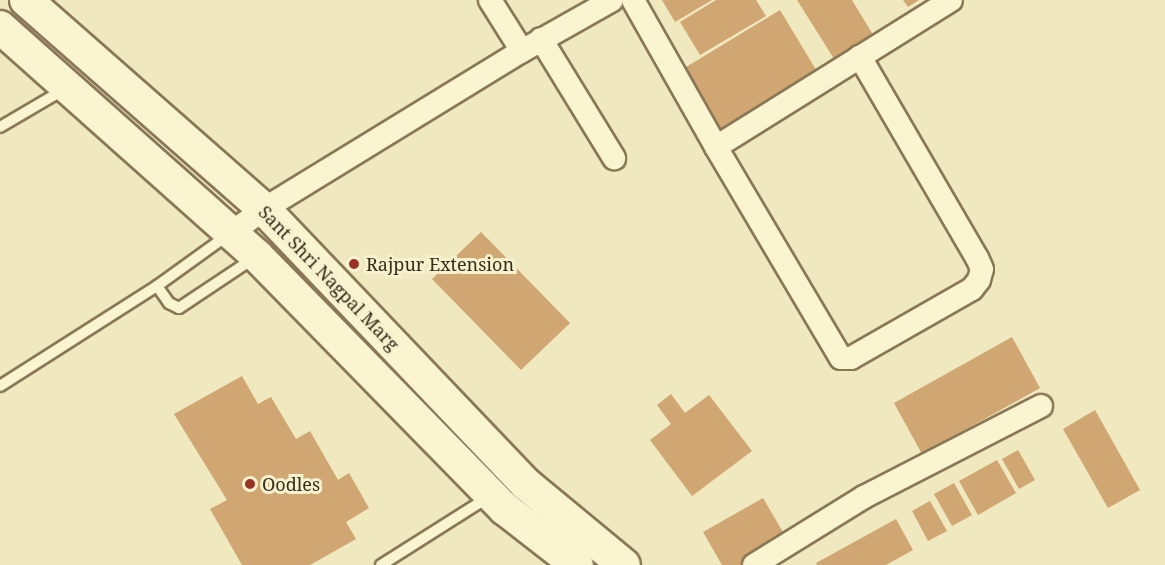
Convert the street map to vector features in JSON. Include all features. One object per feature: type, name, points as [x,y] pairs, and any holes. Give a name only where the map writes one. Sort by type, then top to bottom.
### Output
[{"type":"main road","name":"Sant Shri Nagpal Marg","points":[[26,0],[264,209],[526,484],[624,565]]},
{"type":"main road","name":"Sant Shri Nagpal Marg","points":[[0,27],[257,256],[506,509],[577,565]]},
{"type":"street","points":[[490,0],[531,45],[614,158]]},
{"type":"street","points":[[231,233],[264,209],[531,45],[612,0]]},
{"type":"street","points":[[633,0],[716,147],[841,358],[851,358],[972,289],[982,269],[860,57]]},
{"type":"street","points":[[716,147],[951,0]]},
{"type":"street","points":[[753,565],[864,497],[1041,406]]},
{"type":"lane","points":[[0,127],[69,87]]},
{"type":"lane","points":[[0,386],[157,286],[231,233]]},
{"type":"lane","points":[[157,286],[169,303],[179,308],[257,256]]},
{"type":"lane","points":[[381,565],[492,495]]},
{"type":"building","points":[[662,0],[712,0],[675,22]]},
{"type":"building","points":[[716,0],[756,0],[766,16],[700,55],[680,22]]},
{"type":"building","points":[[797,0],[852,0],[875,38],[836,62]]},
{"type":"building","points":[[903,0],[919,0],[908,7]]},
{"type":"building","points":[[780,10],[818,73],[718,133],[681,70]]},
{"type":"building","points":[[481,232],[570,323],[521,370],[432,279]]},
{"type":"building","points":[[1012,337],[1040,388],[922,454],[894,403]]},
{"type":"building","points":[[242,376],[258,404],[271,397],[296,439],[310,431],[338,480],[349,473],[369,508],[346,522],[356,539],[310,565],[242,565],[210,509],[227,500],[174,414]]},
{"type":"building","points":[[671,394],[685,413],[709,395],[752,451],[692,496],[650,440],[671,424],[657,405]]},
{"type":"building","points":[[1095,410],[1140,490],[1108,508],[1063,429]]},
{"type":"building","points":[[1018,450],[1035,480],[1019,489],[1002,459]]},
{"type":"building","points":[[997,460],[1016,493],[978,515],[959,481]]},
{"type":"building","points":[[954,483],[972,515],[952,526],[934,494]]},
{"type":"building","points":[[763,498],[787,539],[741,565],[722,565],[703,532]]},
{"type":"building","points":[[930,501],[947,531],[928,541],[912,511]]},
{"type":"building","points":[[896,519],[913,550],[886,565],[817,565],[816,563]]},
{"type":"place","name":"Rajpur Extension","points":[[354,264]]},
{"type":"place","name":"Oodles","points":[[250,484]]}]
